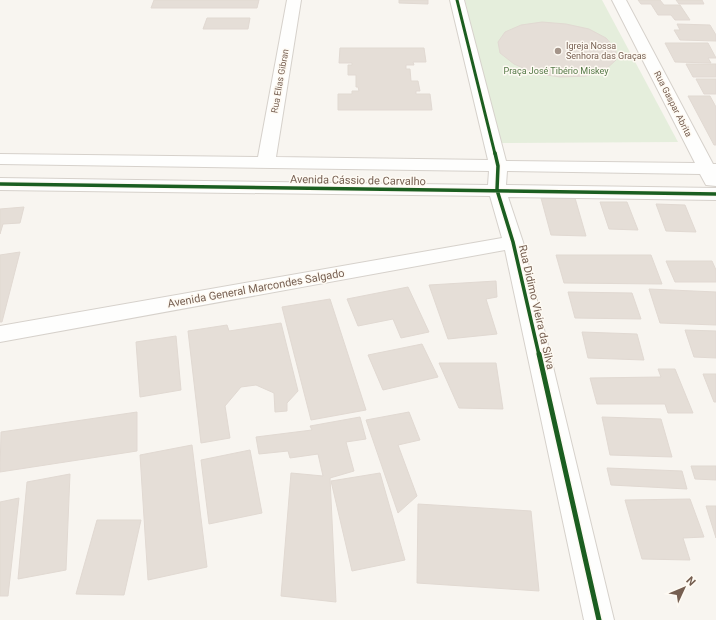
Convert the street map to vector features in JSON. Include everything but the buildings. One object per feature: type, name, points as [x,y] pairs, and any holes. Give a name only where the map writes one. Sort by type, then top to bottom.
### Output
[{"type":"street","name":"Rua Elias Gibran","points":[[266,163],[294,0]]},
{"type":"street","name":"Rua Didimo Vieira da Silva","points":[[457,0],[498,166],[498,190],[513,242],[599,620]]},
{"type":"street","name":"Rua Gaspar Abrita","points":[[619,0],[711,169],[716,187]]},
{"type":"street","name":"Avenida Cássio de Carvalho","points":[[0,159],[711,169]]},
{"type":"street","name":"Avenida Cássio de Carvalho","points":[[0,184],[716,194]]},
{"type":"street","name":"Avenida General Marcondes Salgado","points":[[0,334],[513,242]]},
{"type":"green space","name":"Praça José Tibério Miskey","points":[[465,0],[602,0],[678,142],[500,143]]},
{"type":"cycle path","points":[[457,0],[498,166],[497,190],[513,242],[599,620]]},
{"type":"cycle path","points":[[0,184],[716,194]]},
{"type":"place","name":"Igreja Nossa Senhora das Graças","points":[[558,51]]}]
